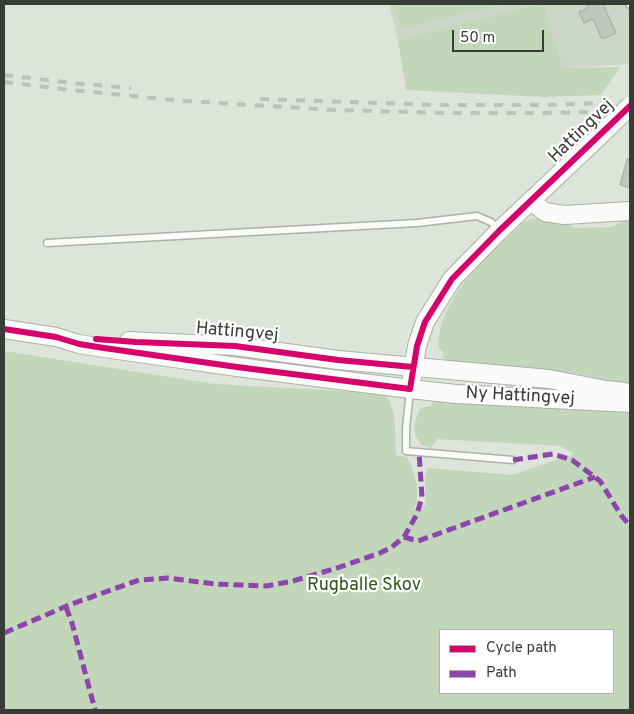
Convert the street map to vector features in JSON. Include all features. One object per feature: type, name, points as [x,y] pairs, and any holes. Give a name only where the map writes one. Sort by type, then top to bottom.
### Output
[{"type":"street","name":"Hattingvej","points":[[4,328],[56,337],[79,344],[237,367],[410,389],[417,346],[425,322],[452,279],[630,106]]},
{"type":"street","points":[[531,201],[545,212],[564,215],[630,211]]},
{"type":"street","name":"Hattingvej","points":[[56,337],[81,336],[136,342],[235,346],[338,360],[549,378],[630,393]]},
{"type":"street","points":[[237,367],[284,366],[396,377],[404,376],[413,367]]},
{"type":"street","name":"Ny Hattingvej","points":[[410,389],[456,394],[630,403]]},
{"type":"lane","points":[[47,243],[407,223],[476,216],[491,222],[500,231]]},
{"type":"lane","points":[[410,389],[406,451],[513,460]]},
{"type":"shaded area","points":[[389,4],[539,4],[398,40]]},
{"type":"shaded area","points":[[544,4],[630,4],[630,64],[563,68]]},
{"type":"green space","points":[[395,4],[502,4],[402,28]]},
{"type":"green space","points":[[544,4],[563,68],[620,67],[601,95],[543,97],[406,90],[398,40]]},
{"type":"green space","points":[[533,218],[561,221],[574,228],[611,227],[630,219],[630,384],[575,373],[449,361],[443,358],[443,352],[439,348],[438,342],[441,325],[460,287],[484,260],[524,222]]},
{"type":"green space","name":"Rugballe Skov","points":[[4,351],[214,384],[380,393],[390,401],[395,424],[396,455],[407,457],[417,485],[417,503],[412,510],[426,505],[425,479],[427,468],[512,475],[574,454],[560,446],[437,439],[431,448],[422,445],[416,437],[414,428],[416,419],[420,409],[431,406],[434,400],[444,401],[444,404],[450,404],[451,399],[630,407],[630,710],[4,710]]},
{"type":"building","points":[[586,4],[603,4],[616,33],[602,39],[593,19],[584,23],[579,12],[588,8]]},
{"type":"building","points":[[627,159],[630,159],[630,188],[620,185]]},
{"type":"railway","points":[[4,75],[131,88]]},
{"type":"railway","points":[[4,82],[184,101],[336,110],[443,113],[630,111]]},
{"type":"railway","points":[[260,99],[440,105],[547,105],[630,102]]},
{"type":"marked path","points":[[4,633],[69,605],[139,580],[168,578],[215,584],[267,586],[293,581],[380,553],[392,547],[404,537],[417,514],[422,497],[419,452]]},
{"type":"marked path","points":[[513,460],[553,454],[572,460],[600,481],[630,526]]},
{"type":"marked path","points":[[404,537],[418,541],[595,477]]},
{"type":"marked path","points":[[66,607],[95,710]]},
{"type":"cycle path","points":[[4,329],[56,337],[79,344],[104,348],[410,389],[417,346],[425,322],[452,279],[499,231],[630,106]]},
{"type":"cycle path","points":[[96,339],[235,346],[338,360],[413,367]]}]
